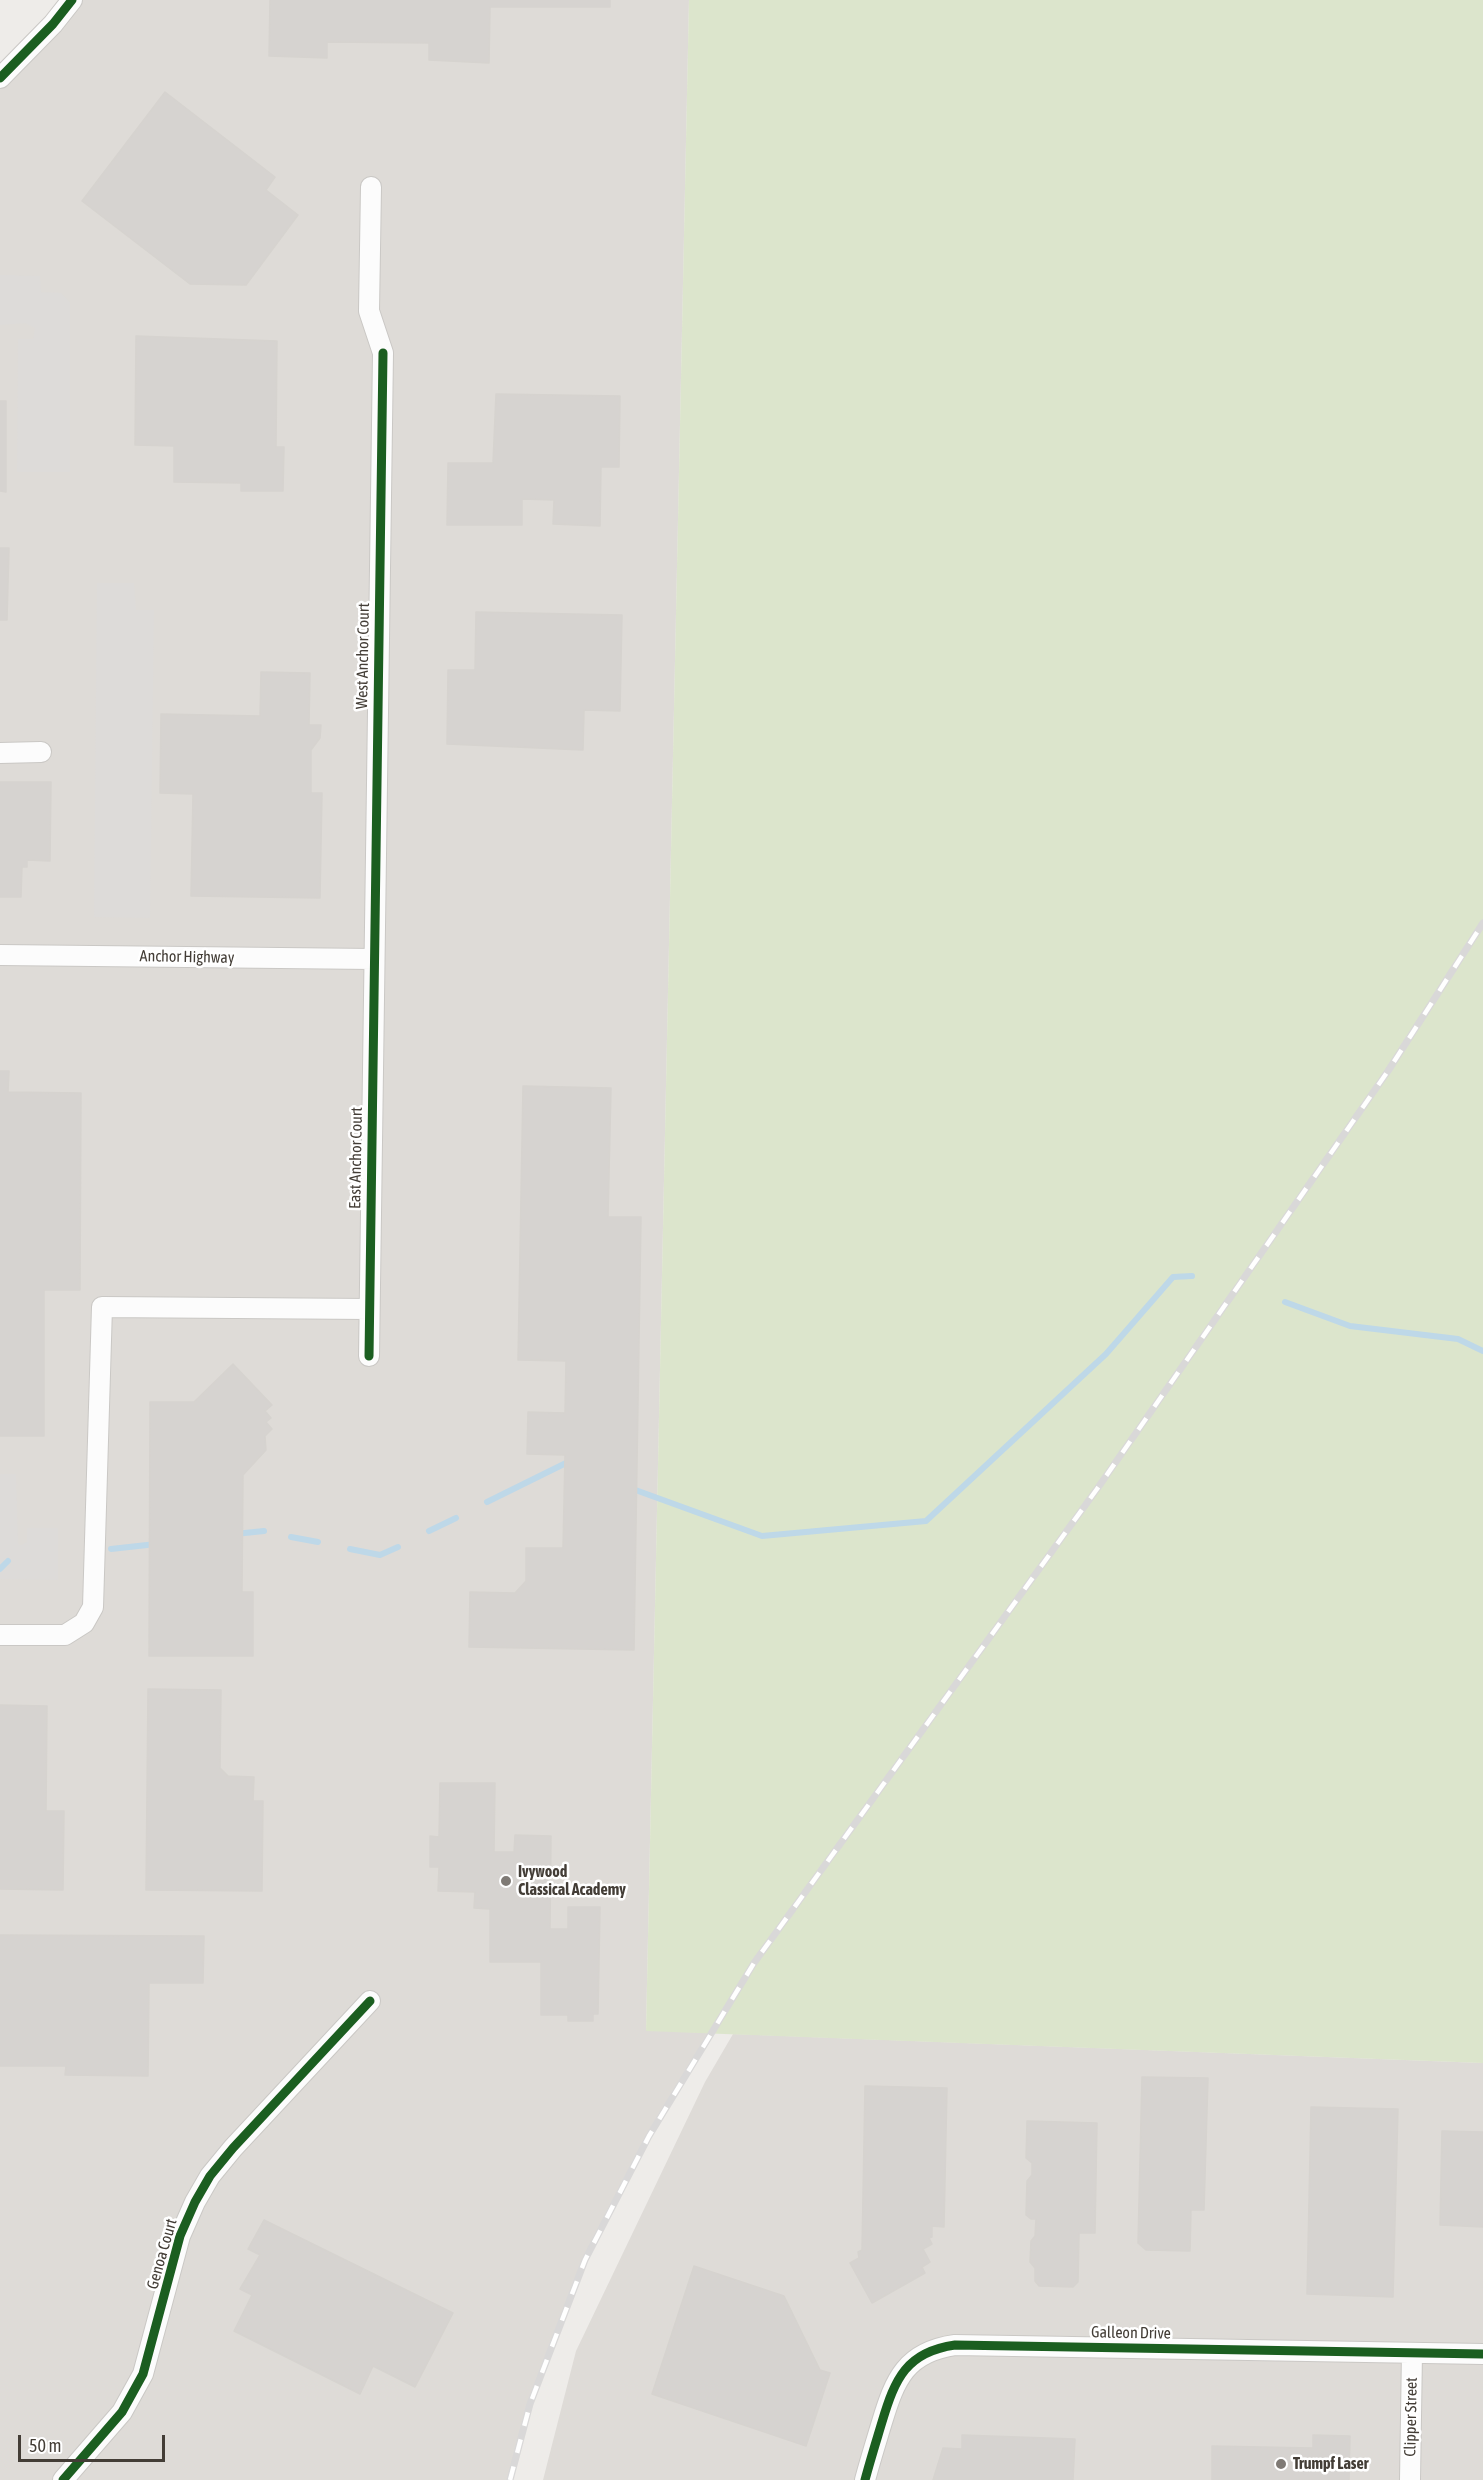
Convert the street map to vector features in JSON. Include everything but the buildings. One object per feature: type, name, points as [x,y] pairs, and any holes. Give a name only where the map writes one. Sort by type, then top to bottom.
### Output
[{"type":"street","points":[[0,78],[53,24],[70,1]]},
{"type":"street","name":"West Anchor Court","points":[[371,187],[369,311],[383,353],[373,959]]},
{"type":"street","points":[[0,753],[41,752]]},
{"type":"street","name":"Anchor Highway","points":[[0,955],[373,959]]},
{"type":"street","name":"East Anchor Court","points":[[369,1356],[373,959]]},
{"type":"street","points":[[0,1635],[65,1635],[84,1623],[93,1607],[102,1307],[369,1309]]},
{"type":"street","name":"Genoa Court","points":[[63,2480],[122,2412],[143,2374],[180,2236],[210,2176],[233,2148],[370,2001]]},
{"type":"street","name":"Galleon Drive","points":[[865,2480],[891,2393],[900,2375],[917,2358],[939,2348],[955,2345],[1483,2354]]},
{"type":"street","name":"Clipper Street","points":[[1410,2480],[1412,2353]]},
{"type":"shaded area","points":[[72,0],[689,0],[646,2030],[711,2033],[649,2136],[585,2260],[530,2404],[510,2480],[0,2480],[0,78]]},
{"type":"shaded area","points":[[0,275],[40,276],[41,292],[61,293],[70,302],[70,472],[17,472],[18,339],[33,339],[35,328],[25,323],[0,325]]},
{"type":"shaded area","points":[[97,583],[134,583],[136,610],[154,610],[150,918],[94,917]]},
{"type":"shaded area","points":[[0,1474],[16,1474],[18,1544],[27,1542],[27,1528],[58,1528],[58,1580],[0,1579]]},
{"type":"shaded area","points":[[733,2034],[1483,2063],[1483,2480],[543,2480],[576,2351],[705,2082]]},
{"type":"green space","points":[[689,0],[1483,0],[1483,2063],[646,2031]]},
{"type":"waterway","points":[[630,1488],[762,1536],[926,1521],[1106,1354],[1173,1277],[1192,1276]]},
{"type":"waterway","points":[[1285,1302],[1350,1326],[1458,1339],[1483,1351]]},
{"type":"waterway","points":[[487,1502],[566,1463],[570,1465]]},
{"type":"waterway","points":[[429,1531],[456,1518]]},
{"type":"waterway","points":[[235,1534],[264,1531]]},
{"type":"waterway","points":[[291,1537],[318,1542]]},
{"type":"waterway","points":[[111,1549],[156,1544]]},
{"type":"waterway","points":[[350,1549],[380,1555],[398,1547]]},
{"type":"waterway","points":[[0,1569],[8,1561]]},
{"type":"railway","points":[[510,2480],[530,2404],[585,2260],[649,2136],[754,1963],[1097,1489],[1388,1071],[1483,923]]},
{"type":"cycle path","points":[[0,78],[53,24],[72,0]]},
{"type":"cycle path","points":[[369,1356],[383,353]]},
{"type":"cycle path","points":[[63,2480],[122,2412],[143,2374],[180,2236],[210,2176],[233,2148],[370,2001]]},
{"type":"cycle path","points":[[865,2480],[892,2393],[905,2370],[925,2354],[955,2345],[1483,2354]]},
{"type":"place","name":"Ivywood Classical Academy","points":[[506,1881]]},
{"type":"place","name":"Trumpf Laser","points":[[1281,2464]]}]
